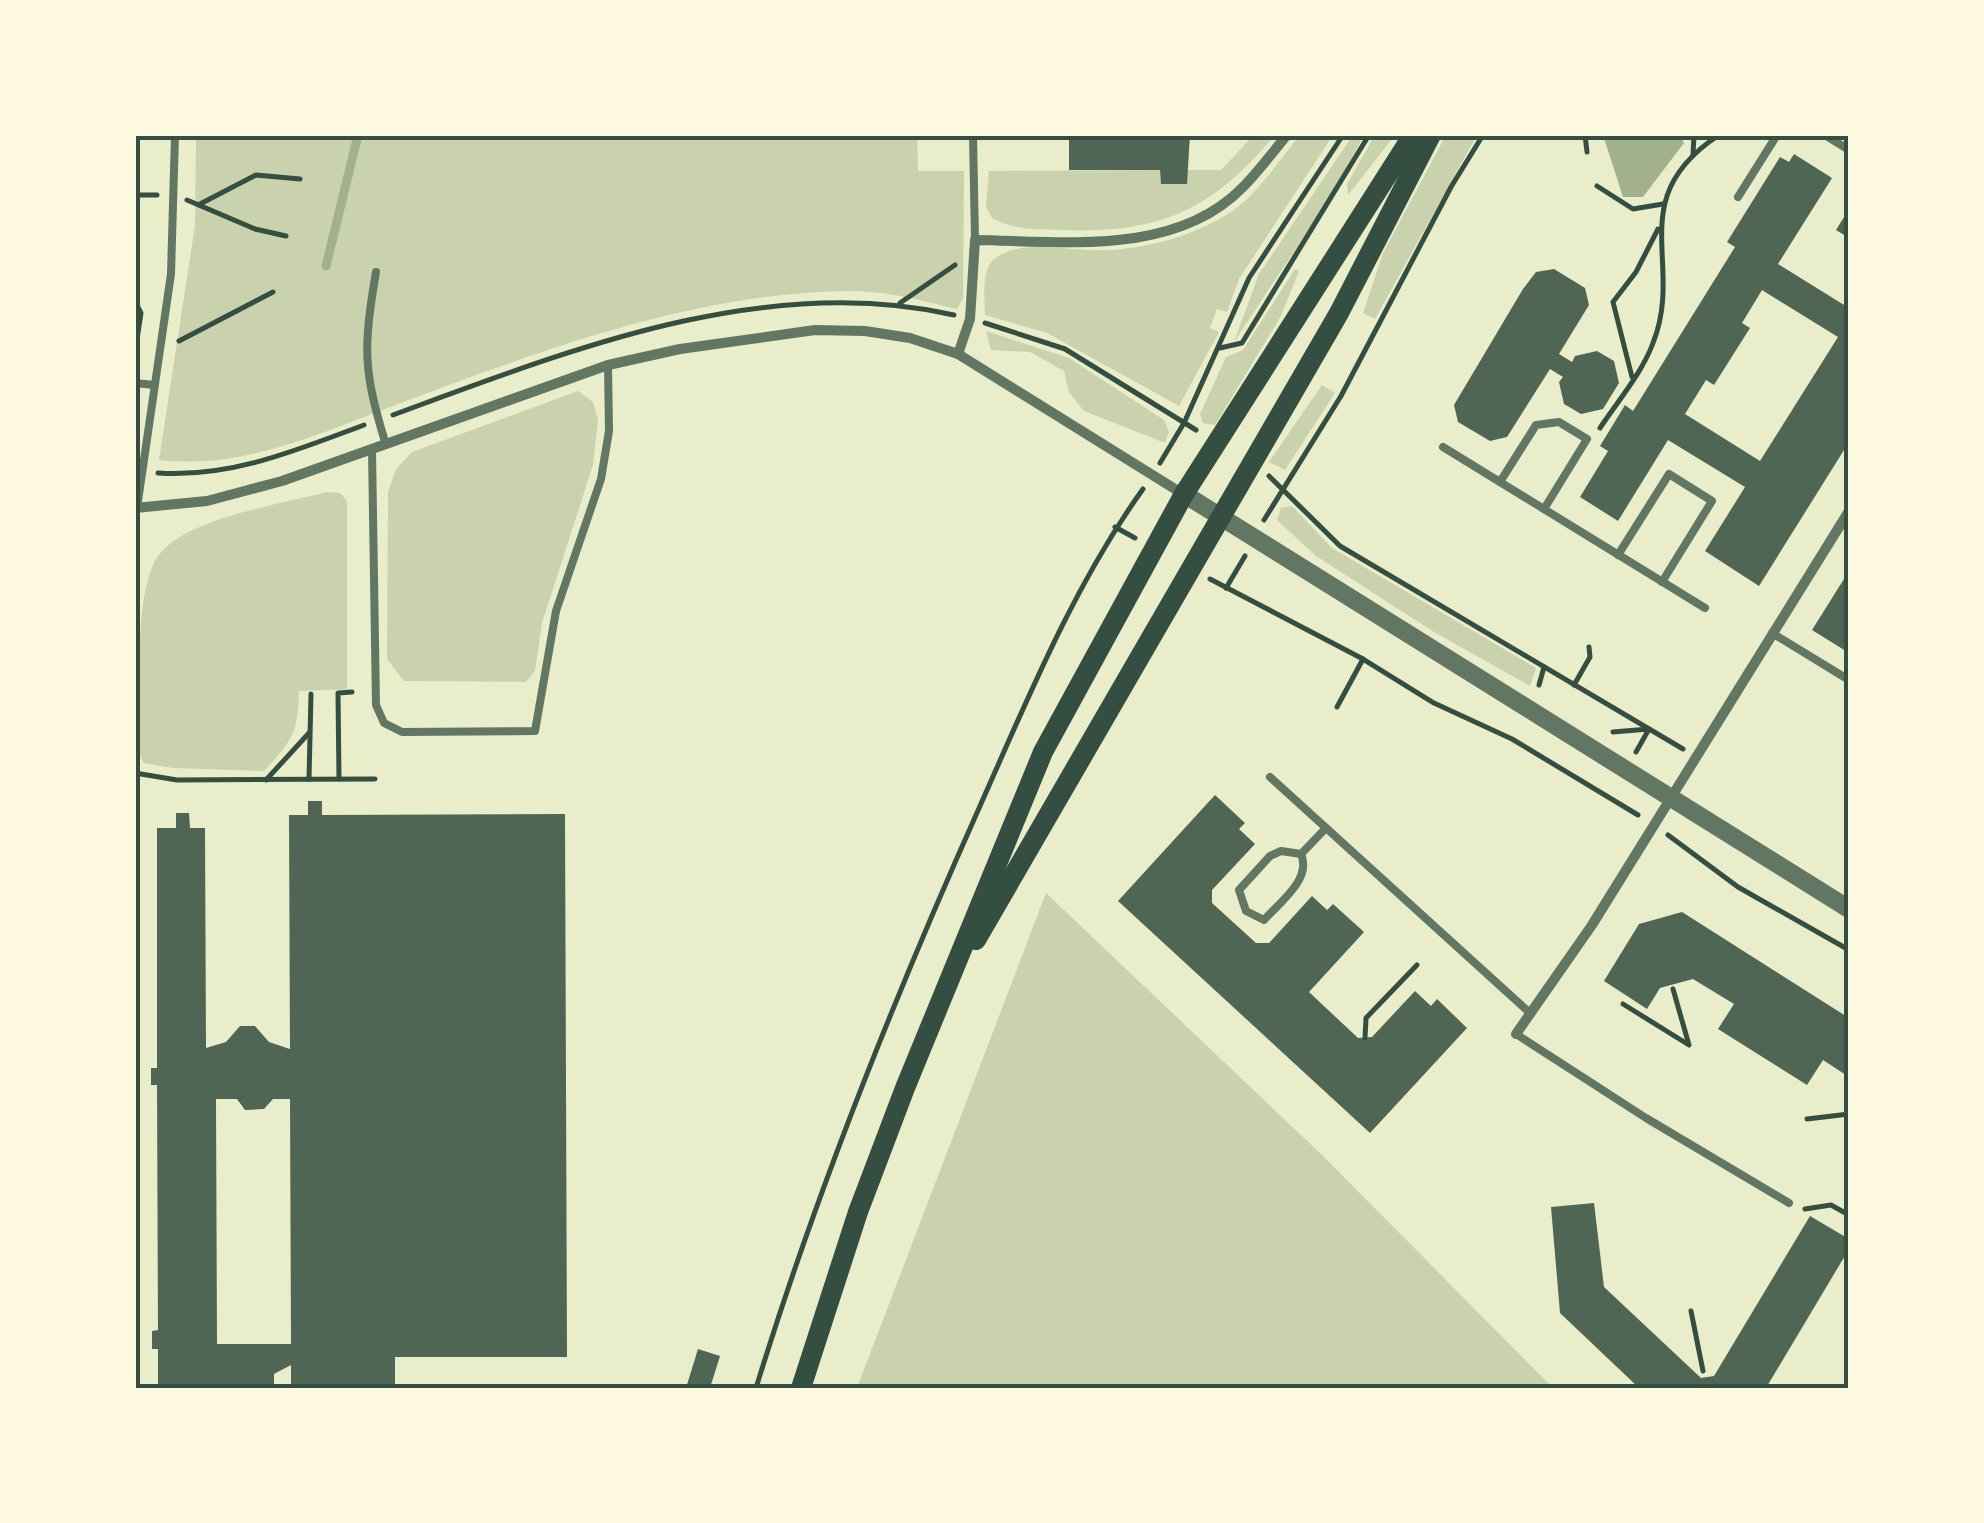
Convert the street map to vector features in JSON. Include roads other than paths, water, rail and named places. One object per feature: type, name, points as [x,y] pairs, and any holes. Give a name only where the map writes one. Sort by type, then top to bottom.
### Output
[{"type":"main road","points":[[802,1388],[858,1212],[1043,752],[1184,494],[1413,135]]},
{"type":"main road","points":[[942,998],[1339,313],[1431,135]]},
{"type":"street","points":[[958,354],[970,318],[975,245],[1118,240],[1173,228],[1240,190],[1287,135]]},
{"type":"street","points":[[135,521],[136,508],[207,501],[372,450],[608,366],[680,348],[815,330],[880,333],[958,354],[1849,909]]},
{"type":"street","points":[[1516,1034],[1653,825],[1849,512]]},
{"type":"lane","points":[[136,508],[171,274],[175,135]]},
{"type":"lane","points":[[973,135],[975,245]]},
{"type":"lane","points":[[1738,197],[1777,135]]},
{"type":"lane","points":[[1825,135],[1849,150]]},
{"type":"lane","points":[[376,272],[364,343],[365,368],[386,445]]},
{"type":"lane","points":[[372,450],[376,705],[384,723],[402,732],[534,731],[556,611],[601,479],[608,432],[608,366]]},
{"type":"lane","points":[[135,383],[154,385]]},
{"type":"lane","points":[[1500,482],[1536,426],[1559,422],[1586,439],[1544,509]]},
{"type":"lane","points":[[1443,447],[1705,608]]},
{"type":"lane","points":[[1618,555],[1669,474],[1712,500],[1662,582]]},
{"type":"lane","points":[[1772,633],[1849,680]]},
{"type":"lane","points":[[1270,777],[1531,1014]]},
{"type":"lane","points":[[1300,854],[1326,828]]},
{"type":"lane","points":[[1281,851],[1300,854],[1305,866],[1302,878],[1264,920],[1246,911],[1240,890],[1270,856],[1281,851]]},
{"type":"lane","points":[[1516,1034],[1789,1203]]},
{"type":"waterway","points":[[326,266],[358,135]]}]
